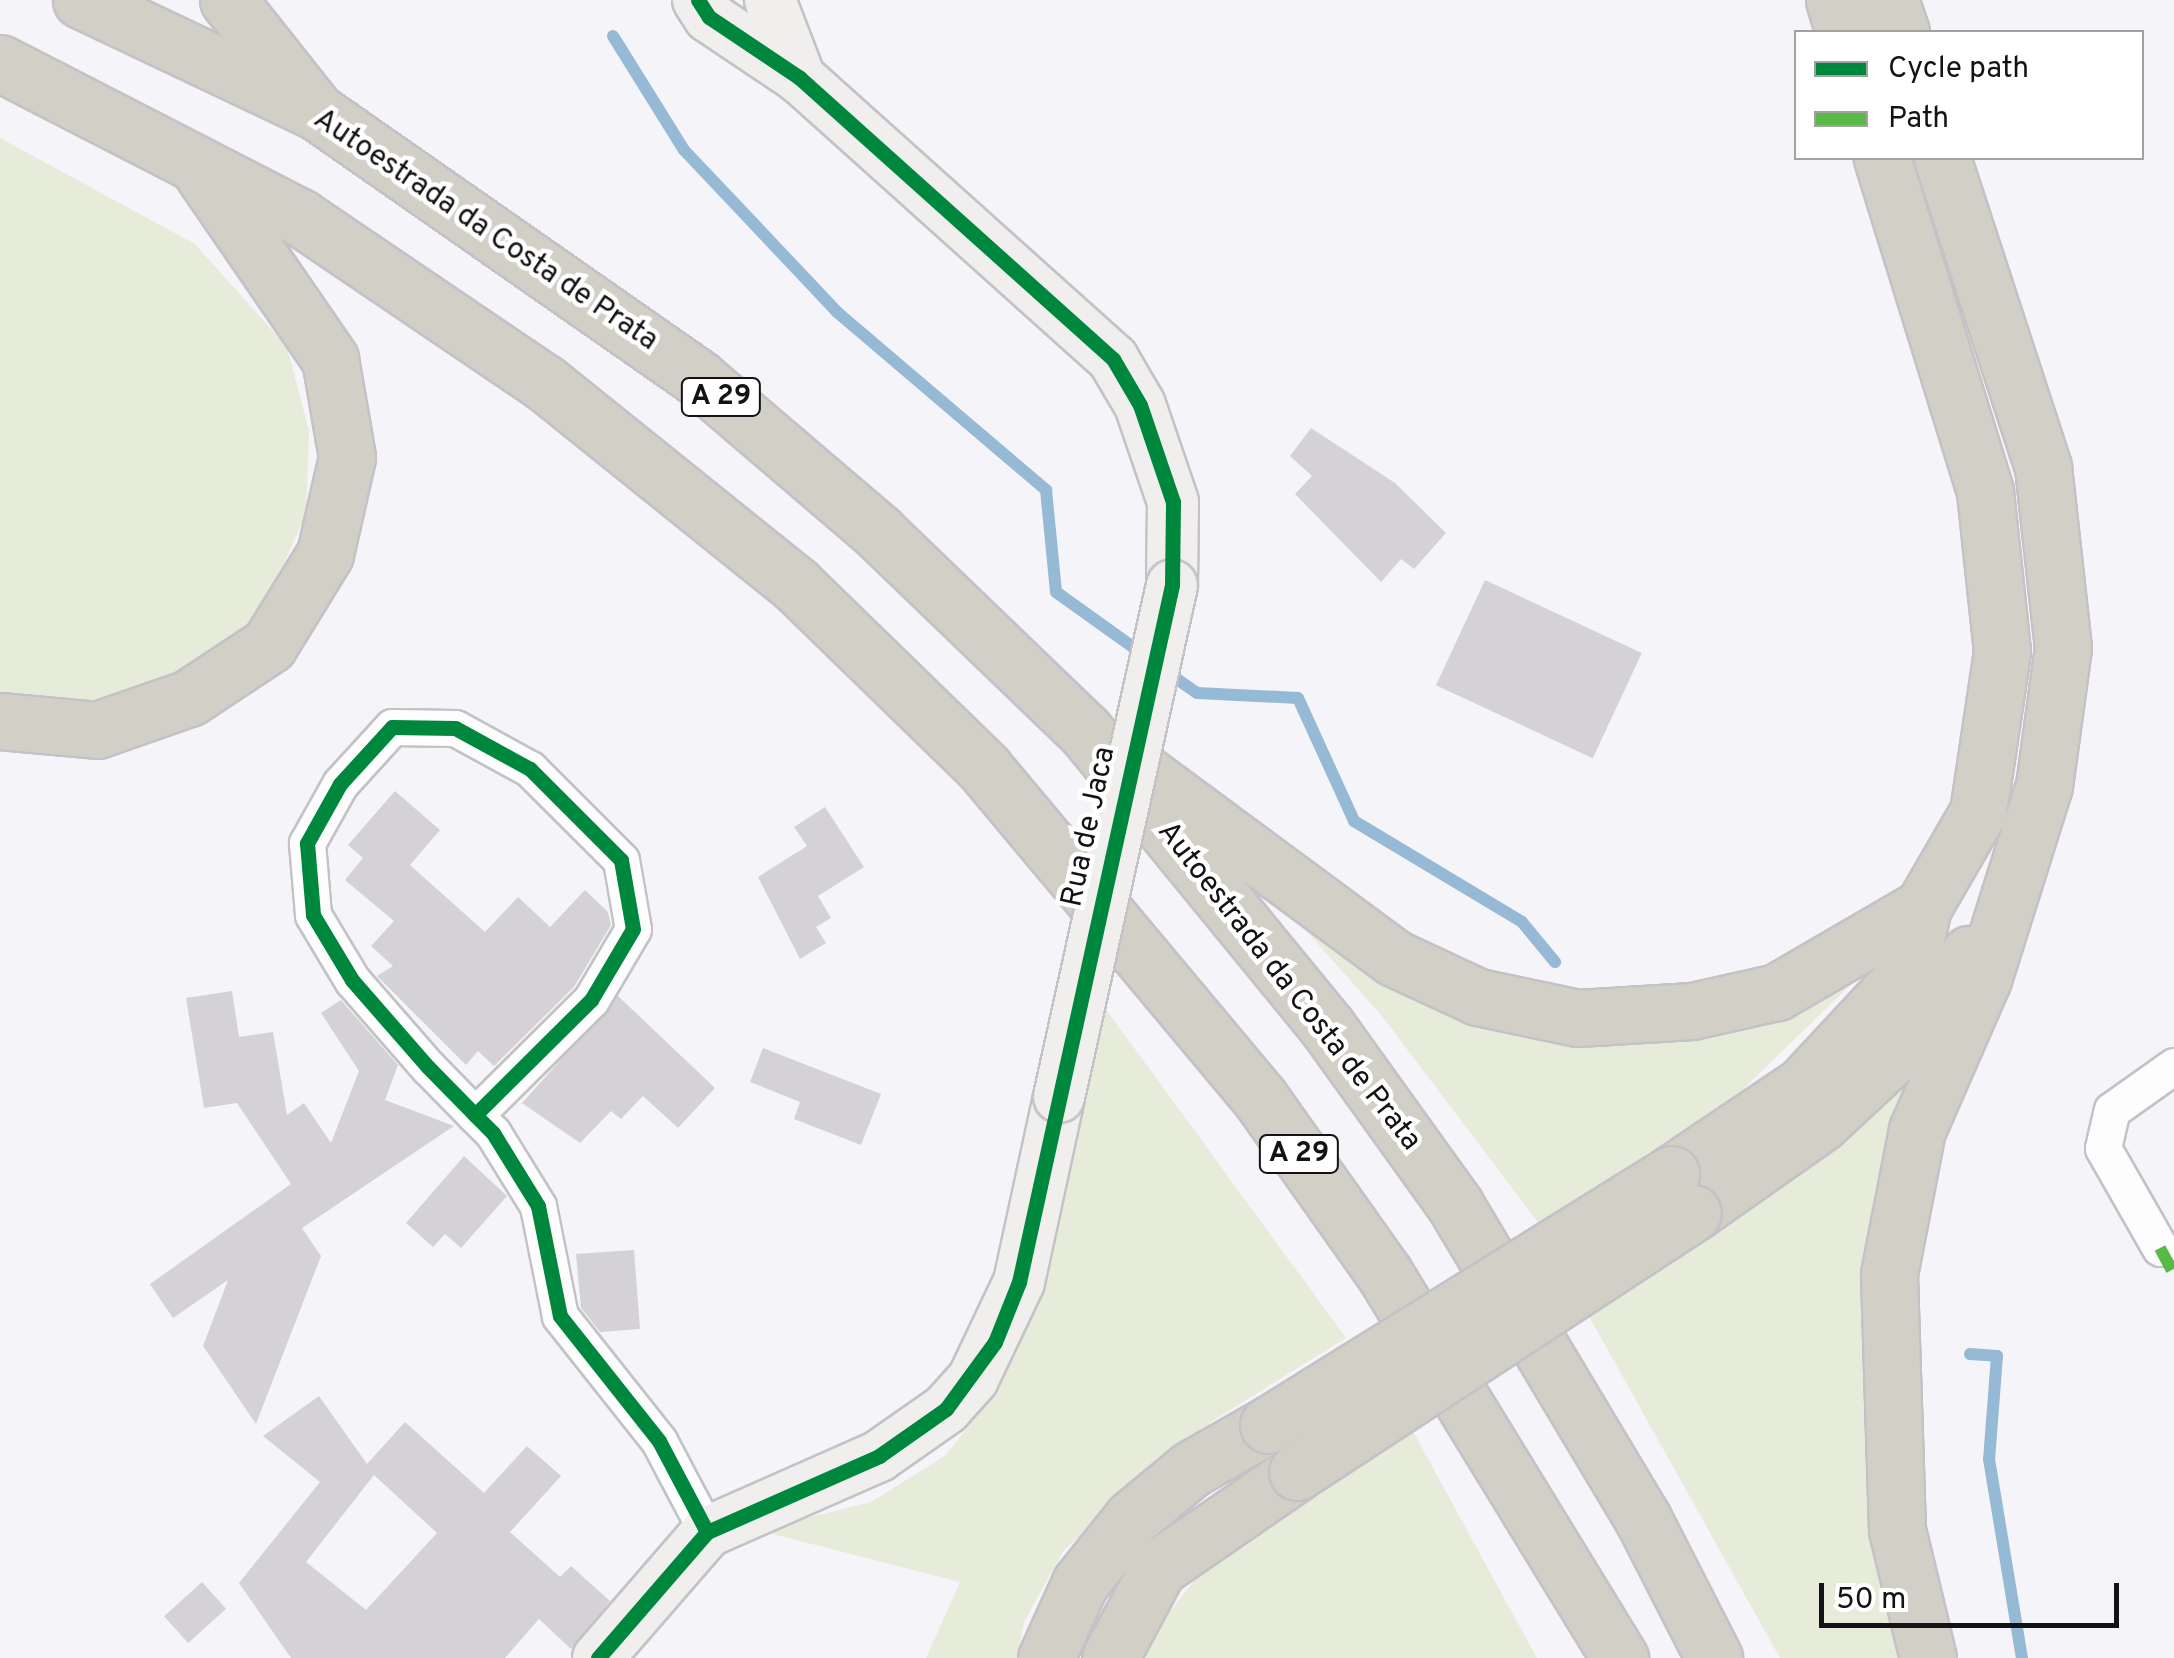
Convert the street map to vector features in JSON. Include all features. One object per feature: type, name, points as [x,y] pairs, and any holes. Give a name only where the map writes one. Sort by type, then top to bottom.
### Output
[{"type":"highway","name":"Autoestrada da Costa de Prata","points":[[81,0],[316,112],[698,378],[878,532],[1085,731],[1328,1028],[1455,1205],[1642,1519],[1714,1658]]},
{"type":"highway","points":[[228,0],[316,112]]},
{"type":"highway","points":[[1834,0],[1843,30]]},
{"type":"highway","points":[[1890,0],[1900,30]]},
{"type":"highway","name":"A 29","points":[[0,63],[202,174],[301,218],[545,383],[796,585],[984,768],[1260,1098],[1384,1273],[1565,1576],[1620,1658]]},
{"type":"highway","points":[[1110,1658],[1158,1568],[1682,1193],[1816,1070],[1908,971],[1923,907],[1978,812],[2002,651],[1985,491],[1883,160]]},
{"type":"highway","points":[[1928,1658],[1896,1530],[1890,1274],[1916,1130],[1983,979],[2000,912],[2044,786],[2063,648],[2044,467],[1943,160]]},
{"type":"highway","points":[[0,721],[97,730],[189,698],[269,645],[325,554],[347,457],[330,359],[202,174]]},
{"type":"highway","points":[[1085,731],[1394,958],[1512,1004],[1578,1018],[1692,1011],[1776,992],[1923,907]]},
{"type":"highway","points":[[1046,1658],[1080,1584],[1132,1518],[1191,1469],[1682,1193],[1821,1123],[1896,1053],[2000,912]]},
{"type":"highway","points":[[1565,1576],[1575,1658]]},
{"type":"street","name":"Rua de Jaca","points":[[598,1658],[707,1532],[879,1456],[946,1409],[972,1380],[1019,1282],[1172,584],[1174,502],[1140,405],[1113,358],[800,78],[709,16],[698,0]]},
{"type":"street","name":"Rua de Jaca","points":[[770,0],[800,78]]},
{"type":"street","points":[[475,1115],[591,1000],[633,929],[621,860],[530,769],[455,728],[392,728],[340,784],[307,843],[313,915],[352,980],[475,1115],[538,1206],[560,1316],[659,1441],[707,1532]]},
{"type":"street","points":[[2160,1248],[2104,1148],[2112,1110],[2174,1066]]},
{"type":"green space","points":[[0,138],[195,244],[287,347],[309,431],[306,514],[264,608],[214,657],[97,707],[0,701]]},
{"type":"green space","points":[[1263,882],[1580,1042],[1680,1039],[1867,969],[1739,1093],[1540,1225],[1382,1016]]},
{"type":"green space","points":[[1105,1008],[1346,1338],[1211,1422],[1064,1550],[1024,1622],[1017,1658],[926,1658],[960,1582],[757,1530],[871,1502],[946,1455],[999,1387],[1031,1316]]},
{"type":"green space","points":[[1941,1019],[1863,1313],[1867,1453],[1887,1585],[1909,1658],[1780,1658],[1586,1311]]},
{"type":"green space","points":[[1410,1426],[1537,1658],[1132,1658],[1216,1554]]},
{"type":"building","points":[[1311,428],[1395,483],[1446,533],[1414,569],[1401,559],[1381,582],[1295,494],[1312,476],[1290,456]]},
{"type":"building","points":[[1485,580],[1642,653],[1593,758],[1436,685]]},
{"type":"building","points":[[395,791],[440,830],[410,865],[485,932],[518,897],[550,927],[585,890],[608,912],[611,925],[574,987],[494,1066],[478,1051],[466,1065],[377,976],[393,966],[371,946],[394,921],[345,880],[363,858],[348,845]]},
{"type":"building","points":[[825,807],[864,867],[818,896],[831,918],[816,927],[826,943],[800,959],[758,877],[807,846],[794,827]]},
{"type":"building","points":[[232,991],[239,1037],[273,1032],[287,1115],[304,1103],[331,1143],[359,1071],[321,1013],[341,1000],[398,1065],[385,1100],[454,1126],[302,1228],[321,1256],[256,1424],[203,1346],[228,1280],[173,1318],[150,1284],[291,1184],[237,1103],[204,1108],[186,998]]},
{"type":"building","points":[[618,996],[715,1088],[678,1128],[643,1096],[621,1119],[611,1111],[580,1143],[522,1103]]},
{"type":"building","points":[[763,1048],[881,1094],[861,1145],[794,1119],[800,1102],[750,1082]]},
{"type":"building","points":[[464,1156],[507,1196],[461,1248],[445,1234],[433,1247],[406,1223]]},
{"type":"building","points":[[634,1250],[640,1329],[600,1332],[581,1308],[576,1254]]},
{"type":"building","points":[[319,1396],[367,1464],[405,1422],[484,1493],[527,1446],[561,1476],[510,1532],[560,1577],[571,1566],[610,1601],[571,1649],[539,1619],[505,1658],[291,1658],[239,1583],[320,1482],[263,1436]],"holes":[[[374,1475],[437,1533],[366,1610],[306,1562]]]},
{"type":"building","points":[[202,1582],[226,1609],[188,1643],[164,1616]]},
{"type":"waterway","points":[[613,36],[684,150],[837,312],[1046,490],[1056,592],[1144,655]]},
{"type":"waterway","points":[[1164,670],[1197,693],[1298,698],[1354,821],[1522,922],[1555,962]]},
{"type":"waterway","points":[[1970,1354],[1997,1356],[1989,1459],[2022,1658]]},
{"type":"marked path","points":[[2160,1248],[2174,1274]]},
{"type":"cycle path","points":[[598,1658],[707,1532],[879,1456],[946,1409],[995,1342],[1019,1282],[1172,585],[1173,502],[1140,405],[1113,359],[800,78],[709,17],[698,0]]},
{"type":"cycle path","points":[[475,1115],[591,1000],[633,929],[621,860],[530,769],[455,728],[392,727],[340,784],[307,843],[313,915],[352,980],[428,1067],[475,1115],[493,1133],[538,1206],[560,1316],[659,1441],[707,1532]]}]
